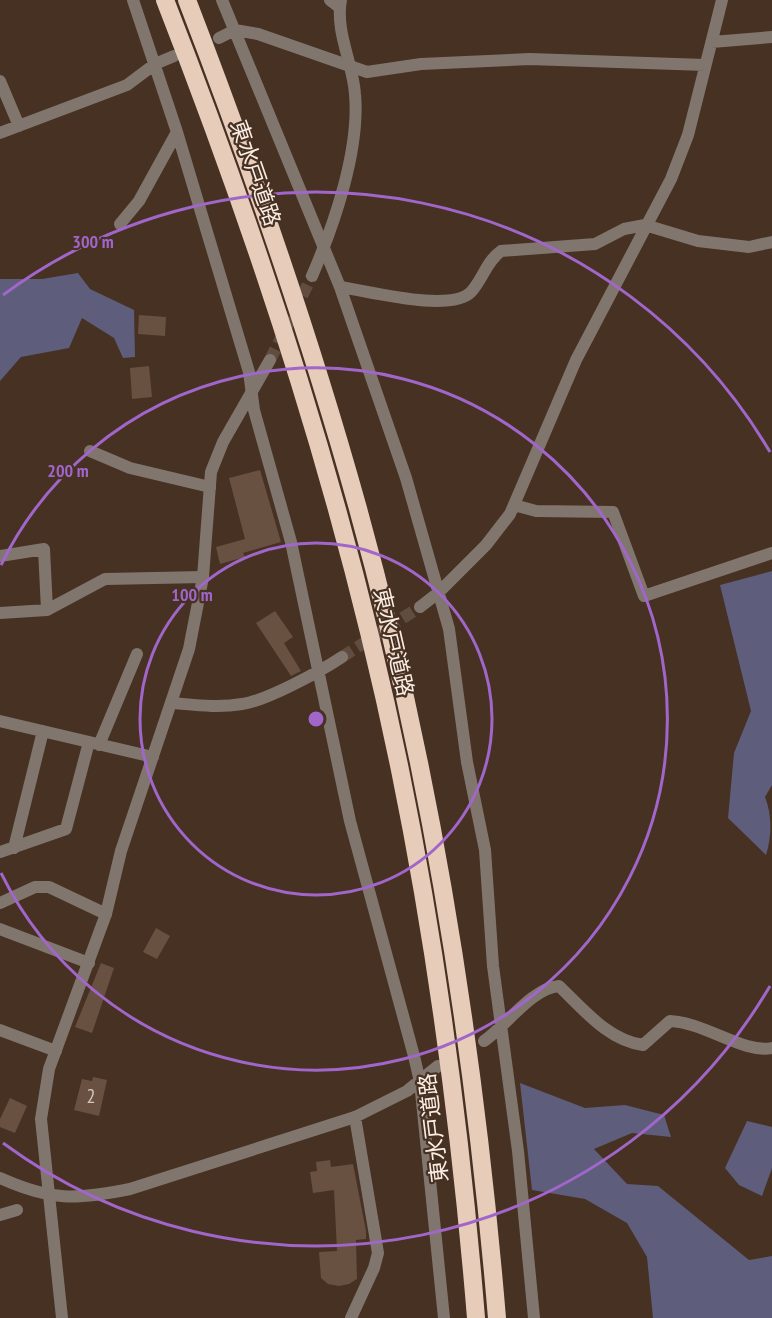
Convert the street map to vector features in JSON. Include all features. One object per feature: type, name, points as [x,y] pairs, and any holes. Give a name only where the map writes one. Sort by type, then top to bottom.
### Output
[{"type":"highway","name":"東水戸道路","points":[[165,0],[217,134],[267,276],[305,398],[368,630],[399,769],[436,972],[468,1217],[476,1318]]},
{"type":"highway","name":"東水戸道路","points":[[187,0],[238,131],[285,269],[354,495],[387,624],[419,764],[456,967],[488,1216],[496,1318]]},
{"type":"street","points":[[133,0],[177,132],[249,372],[254,410],[291,542],[350,821],[420,1082],[444,1318]]},
{"type":"street","points":[[222,0],[340,286],[406,478],[449,629],[467,762],[485,850],[493,966],[519,1163],[534,1318]]},
{"type":"street","points":[[420,607],[438,593],[486,545],[514,505],[576,360],[671,179],[684,146],[722,0]]},
{"type":"street","points":[[312,276],[337,212],[354,133],[356,111],[351,68],[337,2]]},
{"type":"street","points":[[219,38],[235,30],[258,34],[367,72],[421,64],[530,59],[705,65]]},
{"type":"street","points":[[712,42],[772,37]]},
{"type":"street","points":[[0,133],[127,85],[155,64],[174,56]]},
{"type":"street","points":[[0,81],[20,126]]},
{"type":"street","points":[[120,224],[139,201],[177,132]]},
{"type":"street","points":[[340,286],[437,302],[457,300],[470,292],[492,258],[501,251],[595,244],[624,229],[645,225],[698,241],[749,247],[772,242]]},
{"type":"street","points":[[62,1318],[41,1119],[49,1069],[106,914],[121,850],[189,649],[203,577],[210,487],[215,459],[270,360]]},
{"type":"street","points":[[90,451],[130,468],[210,487]]},
{"type":"street","points":[[514,505],[536,511],[613,512],[644,596],[772,553]]},
{"type":"street","points":[[0,556],[44,549],[47,610]]},
{"type":"street","points":[[0,613],[47,610],[105,579],[203,577]]},
{"type":"street","points":[[0,852],[66,830],[94,744],[137,654]]},
{"type":"street","points":[[172,703],[217,707],[245,704],[319,672],[342,657]]},
{"type":"street","points":[[0,721],[153,757]]},
{"type":"street","points":[[14,848],[43,732]]},
{"type":"street","points":[[0,903],[35,887],[49,887],[106,914]]},
{"type":"street","points":[[0,929],[89,963]]},
{"type":"street","points":[[484,1041],[502,1029],[542,989],[559,986],[604,1029],[630,1043],[644,1045],[670,1021],[688,1022],[751,1047],[764,1050],[772,1048]]},
{"type":"street","points":[[0,1030],[56,1051]]},
{"type":"street","points":[[0,1178],[49,1196],[66,1198],[92,1197],[130,1189],[355,1117],[420,1082],[438,1066]]},
{"type":"street","points":[[351,1318],[374,1268],[378,1253],[355,1117]]},
{"type":"street","points":[[0,1215],[16,1210]]},
{"type":"shaded area","points":[[78,273],[90,289],[134,310],[135,357],[123,358],[114,338],[82,318],[69,348],[21,357],[0,381],[0,279],[42,279]]},
{"type":"shaded area","points":[[772,571],[772,785],[765,797],[770,825],[766,855],[728,818],[734,753],[751,711],[720,585]]},
{"type":"shaded area","points":[[520,1083],[585,1108],[625,1105],[664,1115],[671,1137],[632,1133],[594,1149],[627,1184],[658,1186],[749,1260],[772,1256],[772,1318],[653,1318],[647,1257],[627,1223],[585,1199],[532,1190]]},
{"type":"shaded area","points":[[747,1121],[772,1127],[772,1168],[762,1196],[739,1185],[725,1168]]},
{"type":"building","points":[[139,315],[166,317],[165,336],[138,334]]},
{"type":"building","points":[[149,366],[152,397],[132,399],[130,368]]},
{"type":"building","points":[[260,470],[281,542],[243,553],[245,557],[220,564],[216,547],[245,539],[229,478]]},
{"type":"building","points":[[275,611],[293,637],[284,643],[301,671],[291,676],[256,623]]},
{"type":"building","points":[[156,928],[170,936],[157,959],[143,952]]},
{"type":"building","points":[[101,963],[114,968],[92,1033],[75,1027]]},
{"type":"building","points":[[93,1077],[107,1080],[99,1116],[74,1110],[82,1079],[92,1081]]},
{"type":"building","points":[[10,1098],[27,1106],[15,1133],[0,1127],[0,1119]]},
{"type":"building","points":[[330,1160],[331,1167],[353,1164],[366,1231],[366,1239],[356,1240],[357,1279],[339,1286],[328,1284],[321,1278],[319,1252],[337,1251],[334,1190],[313,1193],[310,1172],[317,1171],[316,1162]]},
{"type":"tunnel","points":[[270,360],[312,276]]},
{"type":"tunnel","points":[[342,657],[420,607]]}]
